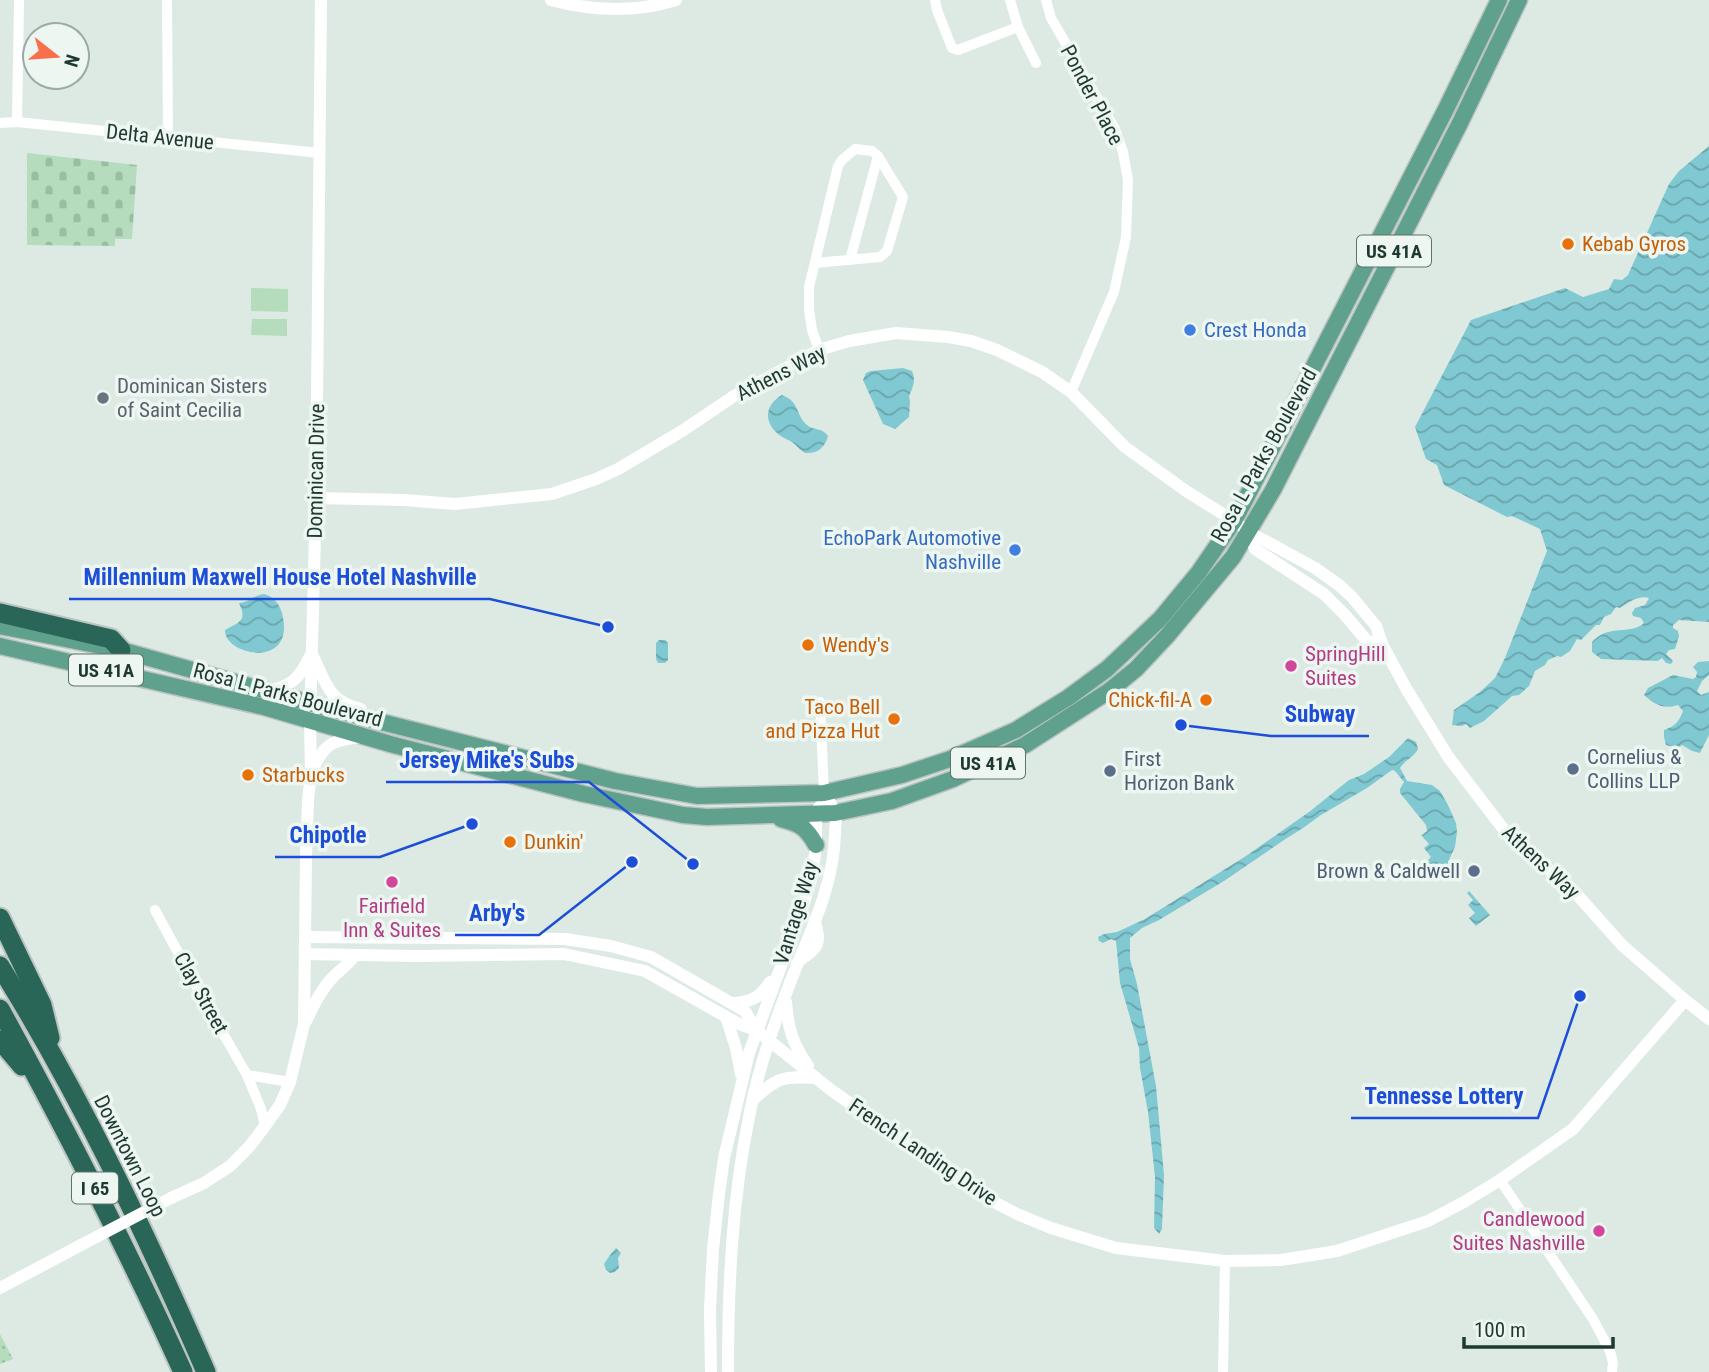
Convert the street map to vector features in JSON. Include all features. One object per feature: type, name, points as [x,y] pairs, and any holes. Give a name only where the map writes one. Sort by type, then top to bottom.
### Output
[{"type":"highway","points":[[0,613],[111,639],[121,649]]},
{"type":"highway","points":[[0,918],[41,1005],[56,1062]]},
{"type":"highway","name":"Downtown Loop","points":[[0,967],[56,1062],[118,1180],[167,1280],[206,1372]]},
{"type":"highway","name":"I 65","points":[[0,1009],[48,1096],[183,1372]]},
{"type":"highway","points":[[0,1040],[48,1096]]},
{"type":"main road","name":"Rosa L Parks Boulevard","points":[[0,626],[121,649],[310,704],[411,730],[615,781],[697,796],[824,793],[902,775],[950,759],[1016,730],[1107,669],[1160,619],[1199,572],[1234,521],[1446,109],[1499,0]]},
{"type":"main road","name":"Rosa L Parks Boulevard","points":[[0,646],[264,707],[507,775],[683,815],[707,817],[835,813],[892,801],[953,779],[1010,753],[1109,691],[1144,660],[1233,557],[1273,490],[1520,0]]},
{"type":"main road","points":[[507,775],[524,768],[563,777],[615,781]]},
{"type":"main road","points":[[765,815],[793,822],[804,828],[816,845]]},
{"type":"street","points":[[17,122],[19,0]]},
{"type":"street","points":[[167,0],[168,138]]},
{"type":"street","name":"Dominican Drive","points":[[0,1288],[204,1183],[230,1166],[249,1147],[280,1105],[295,1067],[304,1024],[308,800],[311,773],[321,0]]},
{"type":"street","points":[[551,0],[614,10],[676,0]]},
{"type":"street","points":[[935,0],[952,48],[958,50],[1018,27]]},
{"type":"street","points":[[1010,0],[1018,27],[1036,63]]},
{"type":"street","name":"Ponder Place","points":[[1046,0],[1051,18],[1115,129],[1128,180],[1126,237],[1114,292],[1071,392]]},
{"type":"street","name":"Delta Avenue","points":[[0,123],[17,122],[320,153]]},
{"type":"street","points":[[815,262],[880,257],[887,251],[902,197],[878,156],[872,151],[856,149],[838,166],[809,286],[812,330],[820,350]]},
{"type":"street","points":[[850,260],[878,156]]},
{"type":"street","name":"Athens Way","points":[[316,498],[455,504],[552,494],[618,469],[734,396],[820,350],[896,333],[948,337],[997,350],[1042,372],[1071,392],[1125,447],[1186,491],[1249,532],[1339,584],[1376,626],[1382,644],[1407,690],[1449,758],[1508,835],[1572,889],[1622,945],[1709,1019]]},
{"type":"street","points":[[267,691],[283,687],[295,680],[312,653]]},
{"type":"street","points":[[312,653],[331,695],[347,706],[401,720],[411,730]]},
{"type":"street","points":[[820,702],[824,793]]},
{"type":"street","points":[[311,773],[330,744],[365,737]]},
{"type":"street","name":"Vantage Way","points":[[728,1372],[728,1304],[740,1164],[753,1099],[769,1041],[831,875],[835,852],[835,813],[824,793]]},
{"type":"street","name":"Vantage Way","points":[[711,1372],[710,1310],[715,1224],[724,1158],[757,1030],[811,880],[816,845],[816,814],[824,793]]},
{"type":"street","name":"Clay Street","points":[[155,910],[247,1075],[265,1126]]},
{"type":"street","name":"French Landing Drive","points":[[305,937],[565,939],[611,946],[651,957],[745,1011],[757,1030],[816,1078],[977,1193],[1051,1228],[1116,1248],[1225,1261],[1281,1260],[1336,1251],[1428,1221],[1464,1202],[1573,1129],[1685,1000]]},
{"type":"street","points":[[420,938],[421,956]]},
{"type":"street","name":"French Landing Drive","points":[[305,954],[564,954],[645,971],[739,1024],[757,1030]]},
{"type":"street","points":[[304,1024],[321,992],[355,956]]},
{"type":"street","points":[[645,971],[651,957]]},
{"type":"street","points":[[731,1003],[747,1002],[763,992],[780,967]]},
{"type":"street","points":[[786,995],[791,1037],[795,1048],[816,1078]]},
{"type":"street","points":[[726,1017],[739,1060],[742,1081]]},
{"type":"street","points":[[247,1075],[290,1082]]},
{"type":"street","points":[[753,1099],[768,1085],[782,1078],[816,1078]]},
{"type":"street","points":[[1500,1180],[1589,1312],[1610,1351],[1612,1372]]},
{"type":"street","points":[[1223,1372],[1225,1261]]},
{"type":"green space","points":[[27,153],[137,165],[132,239],[115,239],[115,246],[27,245]]},
{"type":"green space","points":[[251,288],[288,289],[288,312],[251,311]]},
{"type":"green space","points":[[252,319],[287,319],[287,336],[251,335]]},
{"type":"green space","points":[[0,1334],[13,1359],[0,1364]]},
{"type":"water","points":[[1709,146],[1709,622],[1679,620],[1673,625],[1679,636],[1675,649],[1666,654],[1673,661],[1671,664],[1662,658],[1658,661],[1601,659],[1592,652],[1592,642],[1606,633],[1632,629],[1644,623],[1632,613],[1635,608],[1645,605],[1649,598],[1642,597],[1620,608],[1616,607],[1611,614],[1604,617],[1600,625],[1596,625],[1581,640],[1577,639],[1570,651],[1561,657],[1548,660],[1535,671],[1529,686],[1519,695],[1512,696],[1484,721],[1470,728],[1466,724],[1452,725],[1454,710],[1495,678],[1547,551],[1540,529],[1512,516],[1507,517],[1444,485],[1437,465],[1426,459],[1415,427],[1471,320],[1565,288],[1583,297],[1609,289],[1614,279],[1622,280],[1628,275],[1669,184],[1679,171]]},
{"type":"water","points":[[903,368],[912,371],[914,384],[909,396],[909,417],[895,429],[883,424],[863,380],[866,373],[871,371]]},
{"type":"water","points":[[782,395],[794,403],[807,425],[828,436],[820,449],[805,453],[773,428],[768,412],[772,403]]},
{"type":"water","points":[[264,594],[279,606],[284,631],[279,643],[270,650],[259,653],[247,651],[228,639],[225,630],[242,618],[239,603]]},
{"type":"water","points":[[659,640],[668,643],[668,660],[665,663],[658,663],[656,659],[656,643]]},
{"type":"water","points":[[1709,661],[1709,675],[1697,691],[1701,695],[1709,692],[1709,735],[1700,753],[1682,745],[1678,748],[1666,745],[1664,730],[1676,723],[1683,711],[1678,705],[1659,705],[1644,695],[1648,688],[1673,675],[1693,679],[1697,672],[1693,667],[1698,662]]},
{"type":"water","points":[[1408,738],[1416,742],[1418,749],[1400,768],[1407,781],[1432,785],[1440,791],[1456,823],[1455,847],[1448,862],[1450,873],[1442,880],[1426,862],[1431,857],[1424,848],[1429,844],[1421,835],[1427,831],[1426,825],[1400,793],[1404,782],[1392,770],[1224,881],[1142,928],[1130,938],[1130,959],[1156,1086],[1164,1175],[1162,1229],[1159,1234],[1154,1228],[1155,1177],[1139,1048],[1120,983],[1116,941],[1111,939],[1103,943],[1098,937],[1117,932],[1145,919],[1246,856],[1349,780],[1364,774],[1389,757]]},
{"type":"water","points":[[1469,891],[1490,915],[1476,926],[1469,918],[1475,913],[1468,905],[1473,900],[1467,893]]},
{"type":"water","points":[[616,1248],[621,1253],[618,1258],[619,1268],[610,1273],[604,1264]]},
{"type":"place","name":"Kebab Gyros","points":[[1568,244]]},
{"type":"place","name":"Crest Honda","points":[[1190,330]]},
{"type":"place","name":"Dominican Sisters of Saint Cecilia","points":[[103,398]]},
{"type":"place","name":"EchoPark Automotive Nashville","points":[[1015,550]]},
{"type":"place","name":"Millennium Maxwell House Hotel Nashville","points":[[608,627]]},
{"type":"place","name":"Wendy's","points":[[808,645]]},
{"type":"place","name":"SpringHill Suites","points":[[1291,666]]},
{"type":"place","name":"Chick-fil-A","points":[[1206,700]]},
{"type":"place","name":"Taco Bell and Pizza Hut","points":[[894,719]]},
{"type":"place","name":"Subway","points":[[1181,725]]},
{"type":"place","name":"Cornelius & Collins LLP","points":[[1573,769]]},
{"type":"place","name":"First Horizon Bank","points":[[1110,771]]},
{"type":"place","name":"Starbucks","points":[[248,775]]},
{"type":"place","name":"Chipotle","points":[[472,824]]},
{"type":"place","name":"Dunkin'","points":[[510,842]]},
{"type":"place","name":"Arby's","points":[[632,862]]},
{"type":"place","name":"Jersey Mike's Subs","points":[[693,864]]},
{"type":"place","name":"Brown & Caldwell","points":[[1474,871]]},
{"type":"place","name":"Fairfield Inn & Suites","points":[[392,882]]},
{"type":"place","name":"Tennesse Lottery","points":[[1580,996]]},
{"type":"place","name":"Candlewood Suites Nashville","points":[[1599,1231]]}]
